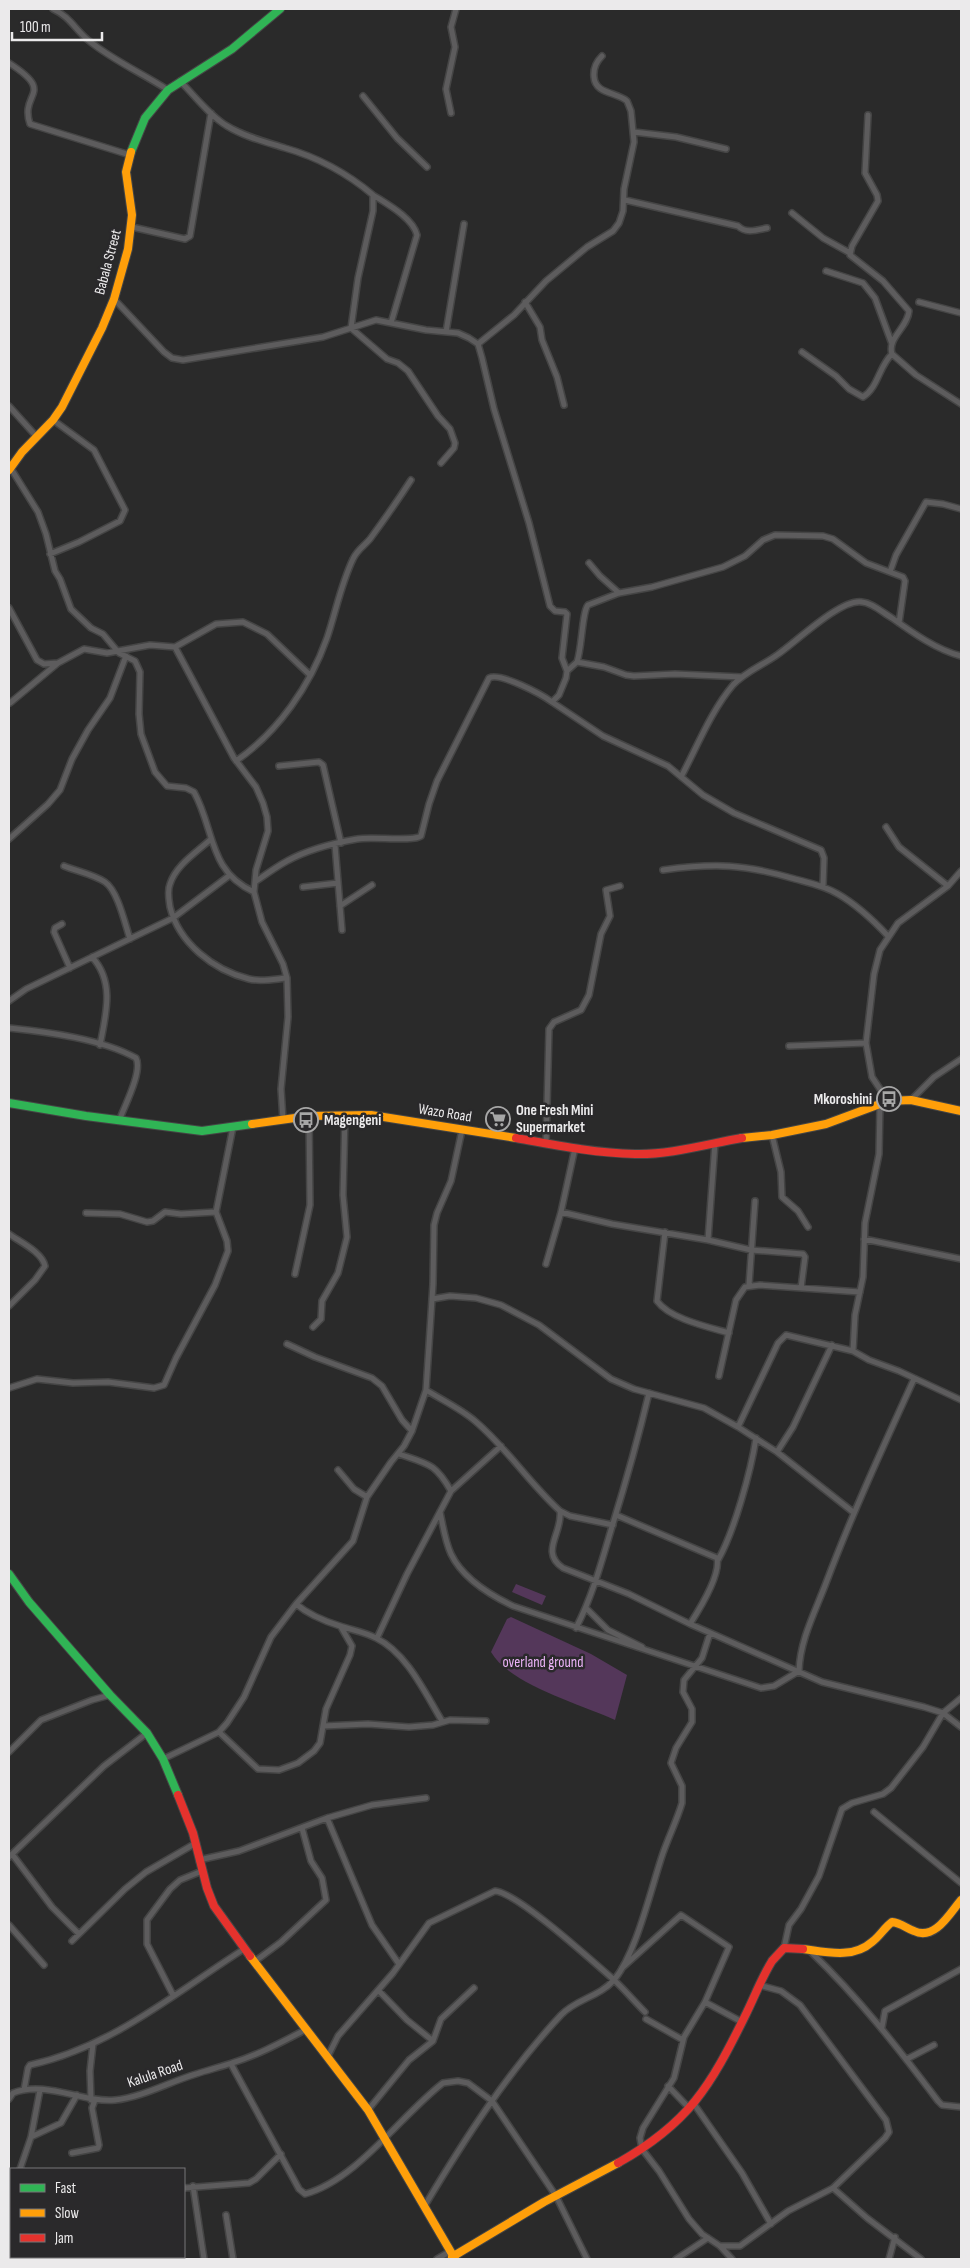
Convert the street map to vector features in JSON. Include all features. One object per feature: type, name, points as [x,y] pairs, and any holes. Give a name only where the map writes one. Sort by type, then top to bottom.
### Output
[{"type":"street","points":[[53,9],[66,16],[87,39],[102,50],[168,90]]},
{"type":"street","name":"Babala Street","points":[[10,468],[36,436],[53,420],[88,358],[114,299],[132,227],[132,215],[126,184],[130,155],[145,118],[168,90],[232,49],[280,9]]},
{"type":"street","points":[[451,113],[446,89],[455,47],[451,27],[456,9]]},
{"type":"street","points":[[478,344],[514,315],[546,282],[587,247],[613,231],[621,217],[625,200],[624,189],[632,156],[634,132],[628,101],[602,90],[594,82],[593,69],[602,56]]},
{"type":"street","points":[[9,63],[27,75],[33,82],[34,91],[28,119],[30,124],[130,155]]},
{"type":"street","points":[[180,81],[211,113],[227,126],[302,154],[338,171],[403,217],[415,228],[417,235],[391,323]]},
{"type":"street","points":[[363,96],[397,138],[427,167]]},
{"type":"street","points":[[132,227],[185,239],[190,236],[211,113]]},
{"type":"street","points":[[850,253],[878,201],[877,195],[865,173],[868,115]]},
{"type":"street","points":[[634,132],[676,137],[726,149]]},
{"type":"street","points":[[351,328],[358,278],[373,211],[373,195]]},
{"type":"street","points":[[625,200],[738,226],[742,230],[753,231],[767,228]]},
{"type":"street","points":[[792,213],[823,238],[850,253],[852,257],[883,281],[909,311],[908,319],[892,344]]},
{"type":"street","points":[[446,332],[458,273],[464,224]]},
{"type":"street","points":[[802,352],[836,376],[849,389],[863,397],[872,388],[892,354],[892,344],[875,298],[863,283],[826,270]]},
{"type":"street","points":[[114,299],[164,352],[172,358],[183,360],[323,337],[376,320],[463,335],[478,344],[494,409],[529,522],[547,599],[551,609],[567,614],[562,658],[566,671],[564,687],[552,702]]},
{"type":"street","points":[[525,302],[540,327],[542,340],[557,377],[564,405]]},
{"type":"street","points":[[919,302],[961,313]]},
{"type":"street","points":[[351,328],[387,359],[398,363],[408,371],[438,416],[450,429],[455,443],[454,448],[441,463]]},
{"type":"street","points":[[892,354],[916,375],[961,404]]},
{"type":"street","points":[[9,406],[36,436]]},
{"type":"street","points":[[50,554],[79,542],[120,521],[125,510],[94,450],[53,420]]},
{"type":"street","points":[[10,468],[38,512],[54,571],[60,579],[71,609],[91,628],[103,634],[119,653],[133,658]]},
{"type":"street","points":[[236,761],[259,744],[273,729],[310,675],[318,662],[334,616],[340,589],[354,556],[368,541],[411,480]]},
{"type":"street","points":[[890,572],[899,549],[926,502],[961,509]]},
{"type":"street","points":[[566,671],[577,662],[586,607],[619,593],[652,587],[723,567],[746,556],[763,540],[775,535],[823,536],[833,540],[866,563],[903,577],[905,581],[899,623]]},
{"type":"street","points":[[589,563],[619,593]]},
{"type":"street","points":[[681,777],[719,706],[742,677],[783,651],[817,623],[853,602],[866,602],[931,643],[961,656]]},
{"type":"street","points":[[9,608],[37,660],[44,664],[58,663]]},
{"type":"street","points":[[9,703],[58,663],[84,649],[119,653],[150,645],[175,647],[216,624],[243,622],[267,634],[310,675]]},
{"type":"street","points":[[175,647],[236,761],[256,787],[267,817],[268,831],[256,870],[254,892],[262,922],[283,964],[287,978],[288,1017],[281,1089],[283,1120]]},
{"type":"street","points":[[136,648],[133,658],[140,672],[138,714],[142,734],[155,772],[167,786],[186,788],[194,792],[219,860],[235,881],[254,892]]},
{"type":"street","points":[[9,839],[48,804],[60,790],[72,759],[88,730],[110,698],[126,656]]},
{"type":"street","points":[[577,662],[604,667],[634,676],[675,674],[742,677]]},
{"type":"street","points":[[255,882],[287,860],[338,844],[374,837],[414,839],[421,836],[428,804],[437,781],[491,677],[497,676],[521,685],[552,702],[603,736],[668,766],[703,795],[734,813],[821,850],[824,858],[823,886]]},
{"type":"street","points":[[278,766],[319,762],[323,766],[338,844],[338,883],[342,930]]},
{"type":"street","points":[[886,827],[899,847],[948,886]]},
{"type":"street","points":[[211,839],[175,873],[169,885],[168,898],[173,918],[187,941],[198,952],[232,973],[250,979],[287,978]]},
{"type":"street","points":[[663,870],[707,864],[733,865],[754,868],[823,886],[853,904],[888,936]]},
{"type":"street","points":[[64,866],[101,880],[108,885],[115,897],[130,939]]},
{"type":"street","points":[[888,1101],[872,1077],[866,1043],[874,974],[880,950],[898,923],[948,886],[961,871]]},
{"type":"street","points":[[9,1001],[14,996],[173,918],[230,875]]},
{"type":"street","points":[[304,888],[338,883]]},
{"type":"street","points":[[340,906],[372,885]]},
{"type":"street","points":[[546,1144],[549,1029],[554,1022],[579,1012],[584,1007],[592,987],[601,934],[610,916],[606,890],[620,886]]},
{"type":"street","points":[[62,924],[55,928],[54,932],[70,968]]},
{"type":"street","points":[[92,957],[104,973],[108,994],[100,1045]]},
{"type":"street","points":[[9,1028],[46,1032],[100,1045],[131,1056],[138,1061],[132,1090],[119,1120]]},
{"type":"street","points":[[789,1046],[866,1043]]},
{"type":"street","points":[[911,1100],[934,1077],[961,1059]]},
{"type":"street","name":"Wazo Road","points":[[9,1103],[202,1131],[309,1116],[371,1115],[546,1144],[636,1154],[772,1135],[826,1124],[888,1101],[911,1100],[961,1111]]},
{"type":"street","points":[[854,1351],[855,1315],[865,1260],[865,1223],[879,1154],[880,1104]]},
{"type":"street","points":[[314,1327],[321,1319],[324,1296],[338,1273],[347,1237],[343,1196],[344,1114]]},
{"type":"street","points":[[295,1274],[310,1205],[309,1116]]},
{"type":"street","points":[[9,1388],[43,1379],[73,1383],[108,1382],[154,1388],[164,1385],[176,1358],[204,1307],[225,1262],[228,1251],[227,1241],[216,1212],[233,1127]]},
{"type":"street","points":[[163,1759],[219,1732],[244,1697],[271,1636],[296,1604],[353,1541],[367,1497],[391,1462],[399,1454],[412,1432],[426,1390],[432,1299],[434,1226],[437,1212],[451,1182],[462,1130]]},
{"type":"street","points":[[772,1135],[781,1172],[782,1197],[798,1211],[808,1227]]},
{"type":"street","points":[[708,1240],[715,1143]]},
{"type":"street","points":[[546,1264],[561,1212],[575,1148]]},
{"type":"street","points":[[749,1285],[755,1201]]},
{"type":"street","points":[[86,1213],[120,1214],[147,1222],[153,1221],[165,1212],[181,1214],[216,1212]]},
{"type":"street","points":[[561,1212],[612,1224],[708,1240],[751,1250],[792,1252],[804,1255],[801,1288]]},
{"type":"street","points":[[664,1232],[657,1301],[666,1310],[689,1321],[729,1333]]},
{"type":"street","points":[[9,1234],[38,1254],[44,1261],[45,1266],[35,1280],[9,1306]]},
{"type":"street","points":[[864,1239],[961,1259]]},
{"type":"street","points":[[719,1376],[732,1311],[742,1289],[749,1285],[860,1292]]},
{"type":"street","points":[[432,1299],[476,1298],[501,1304],[539,1325],[611,1379],[634,1389],[704,1408],[738,1427],[777,1452],[853,1512]]},
{"type":"street","points":[[738,1427],[782,1338],[790,1335],[854,1351],[869,1360],[899,1371],[961,1400]]},
{"type":"street","points":[[287,1344],[315,1357],[372,1378],[382,1386],[402,1420],[412,1432]]},
{"type":"street","points":[[777,1452],[793,1427],[832,1345]]},
{"type":"street","points":[[798,1671],[801,1649],[808,1628],[853,1512],[914,1379]]},
{"type":"street","points":[[426,1390],[474,1420],[500,1446],[536,1489],[560,1511],[570,1516],[613,1525]]},
{"type":"street","points":[[576,1628],[586,1608],[596,1580],[638,1439],[649,1393]]},
{"type":"street","points":[[690,1624],[704,1601],[718,1560],[726,1545],[754,1454],[756,1438]]},
{"type":"street","points":[[377,1638],[451,1491],[500,1446]]},
{"type":"street","points":[[399,1454],[431,1465],[439,1472],[451,1491]]},
{"type":"street","points":[[338,1470],[354,1489],[367,1497]]},
{"type":"street","points":[[560,1511],[560,1524],[553,1545],[552,1554],[554,1562],[583,1577],[596,1580],[710,1633],[831,1685],[900,1700],[942,1714],[961,1727]]},
{"type":"street","points":[[440,1512],[450,1552],[455,1562],[488,1594],[512,1606],[761,1688],[774,1686],[798,1671]]},
{"type":"street","points":[[616,1515],[715,1556],[718,1560]]},
{"type":"street","points":[[9,1574],[28,1602],[110,1695],[147,1733],[163,1759],[196,1843],[202,1871],[214,1906],[244,1949],[368,2110],[452,2256]]},
{"type":"street","points":[[296,1604],[317,1618],[377,1638],[391,1647],[442,1721]]},
{"type":"street","points":[[586,1608],[608,1630],[654,1654]]},
{"type":"street","points":[[219,1732],[258,1770],[268,1771],[289,1768],[314,1751],[323,1735],[326,1709],[345,1668],[352,1646],[341,1627]]},
{"type":"street","points":[[424,2208],[492,2101],[542,2036],[569,2007],[598,1993],[614,1980],[620,1970],[641,1923],[682,1803],[682,1786],[671,1766],[671,1759],[692,1722],[692,1709],[682,1692],[684,1680],[696,1668],[702,1658],[710,1633]]},
{"type":"street","points":[[9,1752],[41,1720],[110,1695]]},
{"type":"street","points":[[437,2259],[452,2256],[642,2149],[671,2128],[692,2106],[726,2053],[770,1965],[784,1948],[789,1925],[819,1876],[842,1809],[852,1803],[883,1794],[891,1788],[927,1741],[942,1714],[961,1698]]},
{"type":"street","points":[[323,1726],[368,1724],[409,1727],[433,1725],[442,1721],[486,1721]]},
{"type":"street","points":[[79,1934],[52,1907],[10,1855],[104,1766],[147,1733]]},
{"type":"street","points":[[199,1860],[239,1851],[327,1818],[372,1805],[426,1798]]},
{"type":"street","points":[[874,1812],[961,1883]]},
{"type":"street","points":[[327,1818],[372,1925],[399,1964]]},
{"type":"street","points":[[254,1962],[280,1942],[326,1900],[322,1878],[311,1860],[302,1828]]},
{"type":"street","points":[[72,1941],[146,1872],[196,1843]]},
{"type":"street","points":[[174,1996],[147,1944],[148,1920],[170,1889],[180,1880],[202,1871]]},
{"type":"street","points":[[328,2056],[338,2036],[399,1964],[429,1923],[487,1894],[502,1892],[536,1915],[614,1980],[645,2016],[683,2040]]},
{"type":"street","points":[[784,1948],[794,1947],[811,1952],[829,1954],[857,1951],[868,1946],[892,1922],[899,1922],[921,1934],[927,1933],[936,1929],[961,1900]]},
{"type":"street","points":[[620,1970],[681,1915],[729,1947],[705,2002],[683,2040],[677,2070],[641,2133],[642,2149],[659,2171],[689,2219],[732,2259]]},
{"type":"street","points":[[9,1925],[44,1965]]},
{"type":"street","points":[[9,2099],[13,2093],[24,2090],[30,2065],[92,2044],[129,2026],[244,1949]]},
{"type":"street","points":[[811,1952],[882,2027],[940,2104],[961,2107]]},
{"type":"street","points":[[882,2027],[885,2011],[961,1969]]},
{"type":"street","points":[[720,2246],[740,2246],[788,2211],[833,2188],[889,2132],[888,2124],[830,2042],[800,2005],[782,1991],[759,1985]]},
{"type":"street","points":[[368,2110],[409,2060],[433,2041],[441,2019],[474,1988]]},
{"type":"street","points":[[378,1990],[407,2020],[433,2041]]},
{"type":"street","points":[[705,2002],[742,2022]]},
{"type":"street","name":"Kalula Road","points":[[24,2090],[62,2092],[93,2100],[116,2100],[137,2095],[231,2064],[306,2030]]},
{"type":"street","points":[[72,2153],[98,2148],[99,2145],[92,2108],[90,2071],[92,2044]]},
{"type":"street","points":[[907,2059],[934,2045]]},
{"type":"street","points":[[231,2064],[255,2111],[299,2188],[306,2194],[328,2185],[340,2177],[443,2083],[458,2080],[468,2083],[492,2101],[556,2196],[587,2259]]},
{"type":"street","points":[[668,2086],[692,2106],[742,2173],[771,2224]]},
{"type":"street","points":[[20,2168],[30,2137],[40,2090]]},
{"type":"street","points":[[30,2137],[61,2123],[77,2095]]},
{"type":"street","points":[[185,2188],[248,2183],[256,2179],[281,2154]]},
{"type":"street","points":[[193,2186],[204,2259]]},
{"type":"street","points":[[833,2188],[867,2218],[895,2237],[921,2259]]},
{"type":"street","points":[[226,2215],[233,2259]]},
{"type":"street","points":[[889,2259],[895,2237]]},
{"type":"street","points":[[676,2259],[708,2238]]},
{"type":"green space","points":[[516,1584],[546,1596],[542,1605],[512,1592]]},
{"type":"green space","name":"overland ground","points":[[511,1617],[591,1654],[627,1675],[615,1720],[529,1684],[500,1664],[491,1652],[507,1619]]},
{"type":"traffic: fast","points":[[131,152],[145,118],[168,90],[232,49],[280,9]]},
{"type":"traffic: fast","points":[[9,1103],[86,1116],[202,1131],[252,1124]]},
{"type":"traffic: fast","points":[[9,1574],[29,1602],[110,1695],[147,1733],[163,1759],[178,1795]]},
{"type":"traffic: slow","points":[[9,470],[22,452],[53,420],[62,407],[102,328],[114,299],[128,249],[132,215],[126,172],[131,152]]},
{"type":"traffic: slow","points":[[742,1138],[772,1135],[826,1124],[888,1101],[911,1100],[961,1111]]},
{"type":"traffic: slow","points":[[252,1124],[309,1116],[371,1115],[516,1138]]},
{"type":"traffic: slow","points":[[803,1949],[830,1953],[856,1951],[872,1942],[892,1922],[901,1924],[914,1931],[929,1932],[941,1924],[961,1900]]},
{"type":"traffic: slow","points":[[250,1956],[368,2110],[455,2259]]},
{"type":"traffic: slow","points":[[452,2257],[544,2202],[618,2163]]},
{"type":"traffic: jam","points":[[516,1138],[560,1146],[635,1154],[675,1151],[742,1138]]},
{"type":"traffic: jam","points":[[178,1795],[193,1833],[207,1888],[214,1906],[250,1956]]},
{"type":"traffic: jam","points":[[618,2163],[663,2133],[695,2101],[720,2063],[772,1961],[784,1948],[803,1949]]},
{"type":"place","name":"Mkoroshini","points":[[889,1099]]},
{"type":"place","name":"One Fresh Mini Supermarket","points":[[498,1119]]},
{"type":"place","name":"Magengeni","points":[[306,1120]]}]
